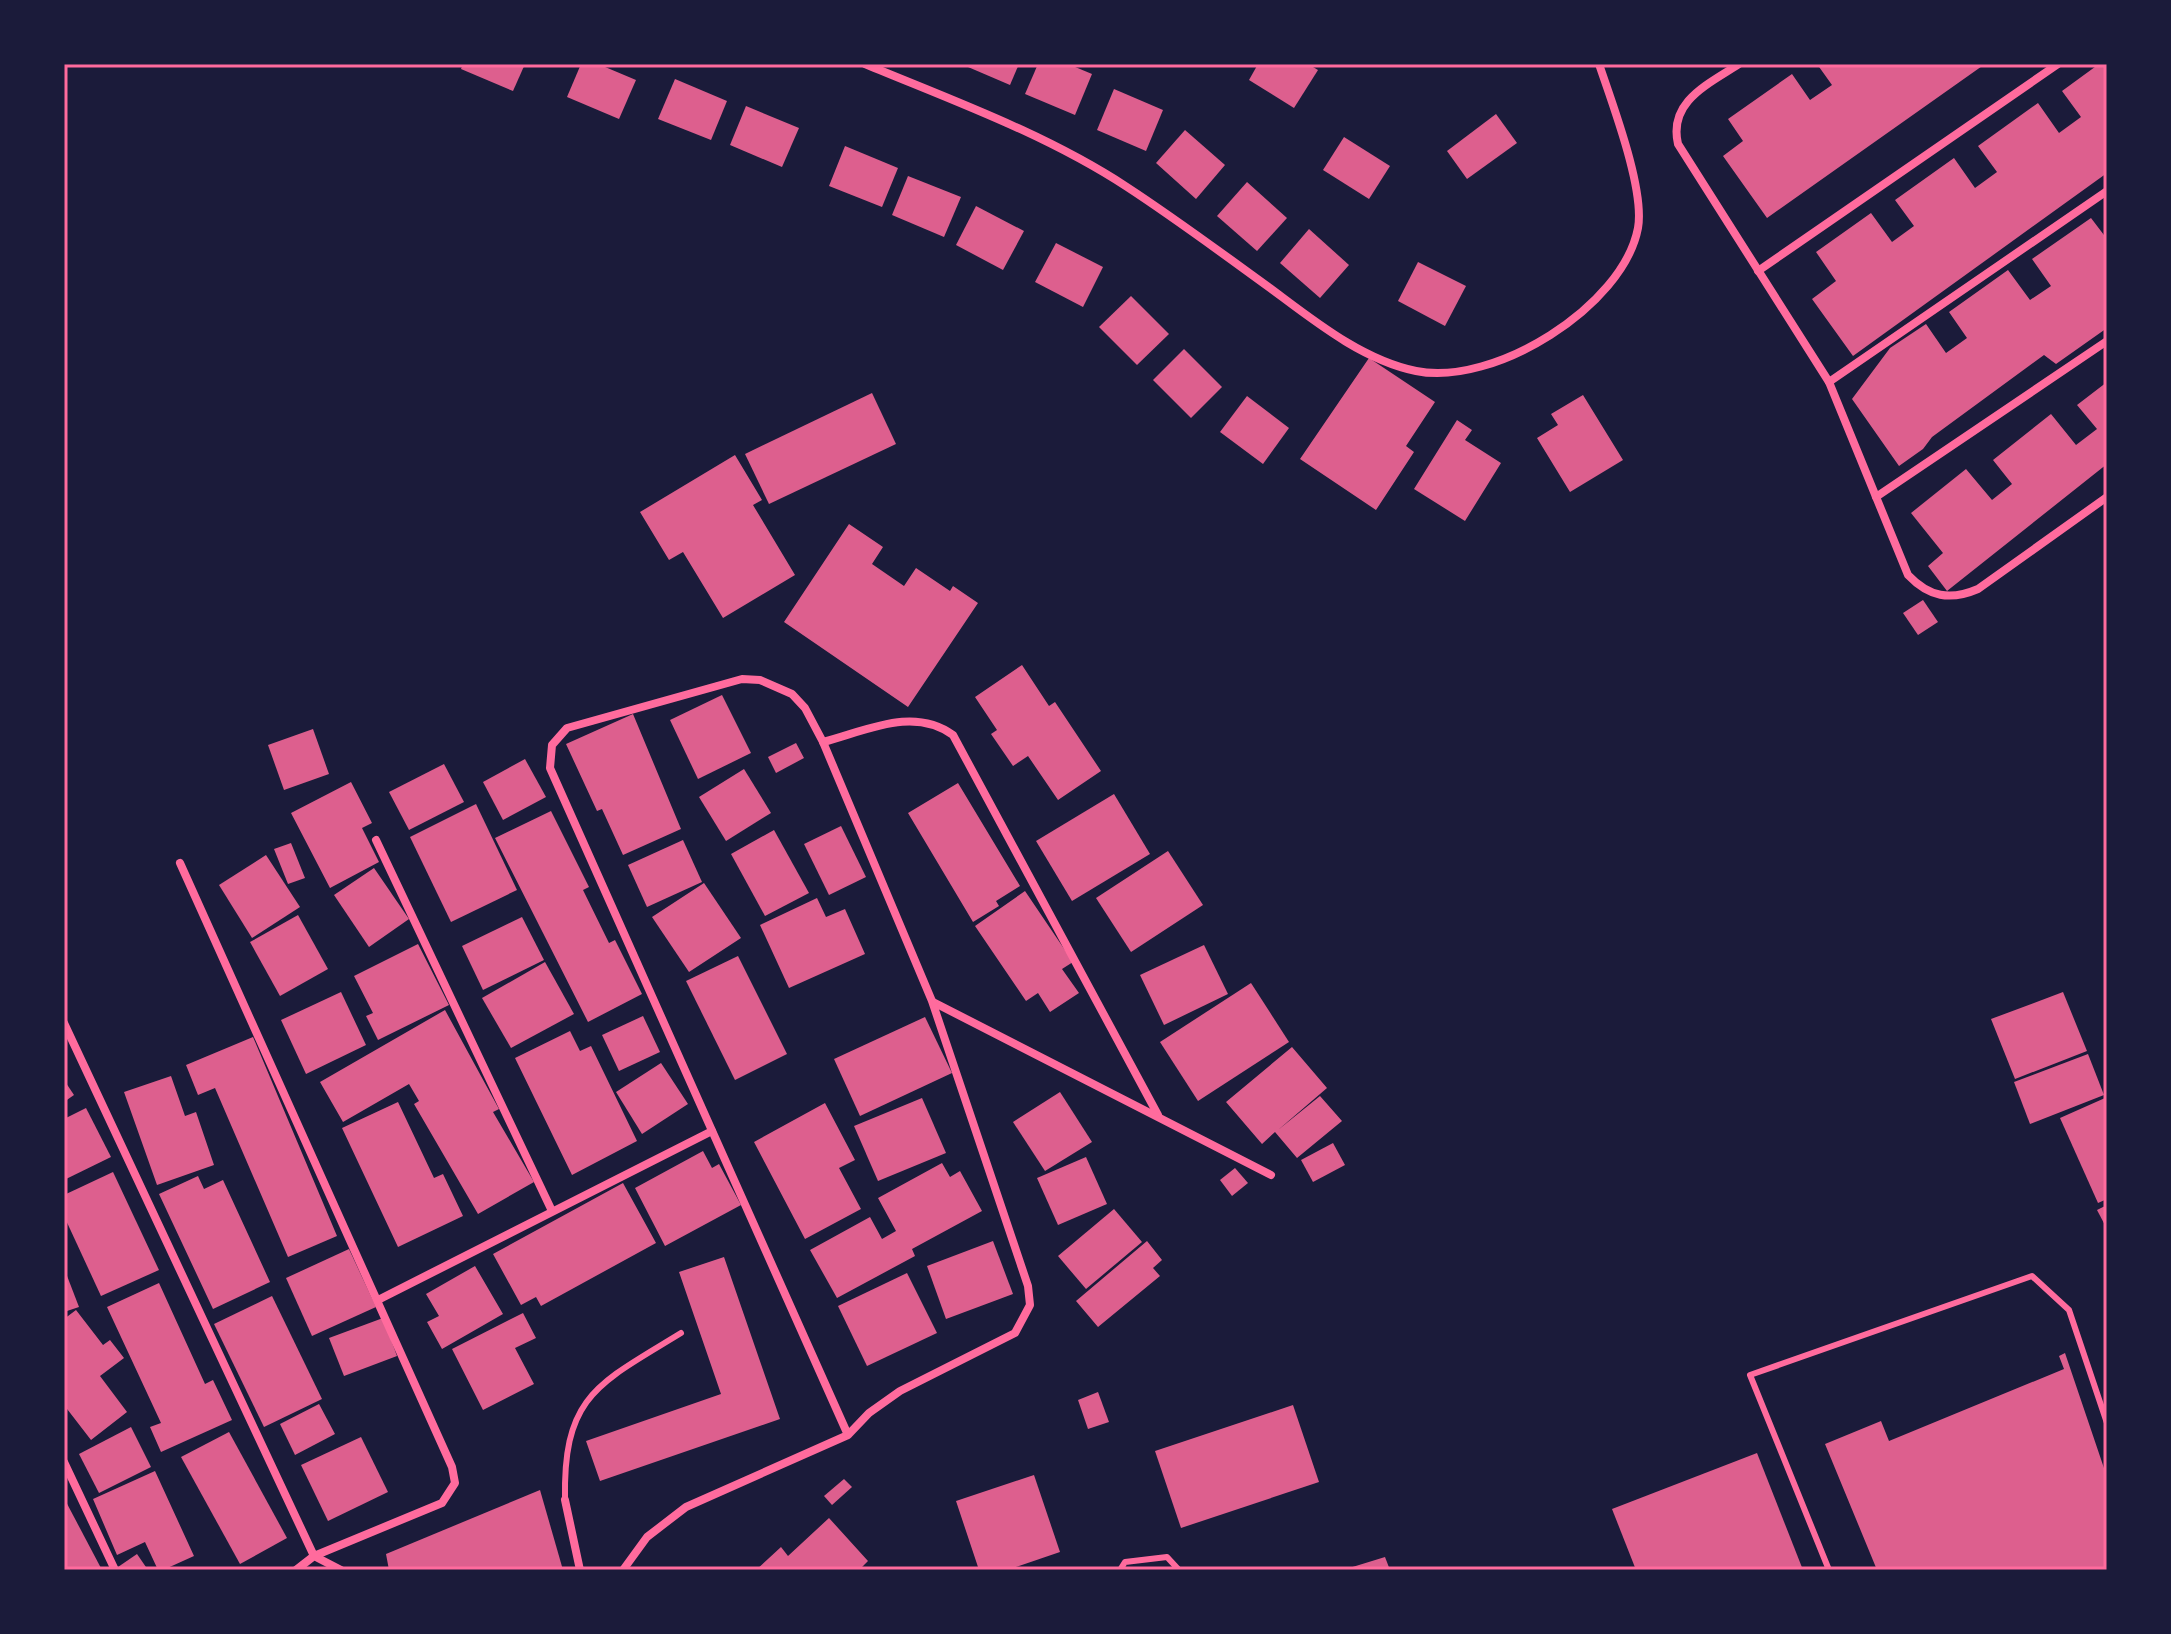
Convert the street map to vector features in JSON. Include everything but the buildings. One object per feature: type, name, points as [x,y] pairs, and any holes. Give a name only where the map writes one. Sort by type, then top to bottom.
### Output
[{"type":"street","points":[[865,64],[1034,134],[1125,186],[1318,323],[1377,358],[1417,372],[1474,371],[1523,351],[1578,315],[1621,269],[1638,227],[1631,165],[1599,64]]},
{"type":"street","points":[[1739,64],[1689,98],[1676,119],[1675,132],[1684,155],[1829,382],[1908,575],[1932,594],[1948,597],[1978,589],[2107,497]]},
{"type":"street","points":[[1758,271],[2058,64]]},
{"type":"street","points":[[1829,382],[2107,191]]},
{"type":"street","points":[[1876,497],[2107,341]]},
{"type":"street","points":[[623,1570],[647,1537],[686,1507],[848,1435],[880,1404],[900,1391],[1015,1333],[1030,1305],[1028,1286],[932,1001],[823,742],[805,708],[792,694],[777,685],[742,679],[567,728],[552,745],[550,768],[848,1435]]},
{"type":"street","points":[[823,742],[904,720],[930,722],[953,735],[1158,1115]]},
{"type":"street","points":[[376,840],[552,1211]]},
{"type":"street","points":[[180,863],[378,1300],[452,1467],[455,1483],[442,1503],[314,1556],[296,1570]]},
{"type":"street","points":[[932,1001],[1271,1175]]},
{"type":"street","points":[[64,1023],[314,1556],[341,1570]]},
{"type":"street","points":[[378,1300],[712,1131]]},
{"type":"street","points":[[64,1462],[115,1570]]},
{"type":"street","points":[[565,1500],[580,1570]]},
{"type":"lane","points":[[1829,1570],[1750,1375],[2032,1276],[2069,1310],[2107,1423]]},
{"type":"lane","points":[[565,1500],[564,1456],[572,1426],[587,1399],[616,1373],[681,1333]]},
{"type":"lane","points":[[1120,1570],[1125,1562],[1167,1557],[1179,1570]]}]
